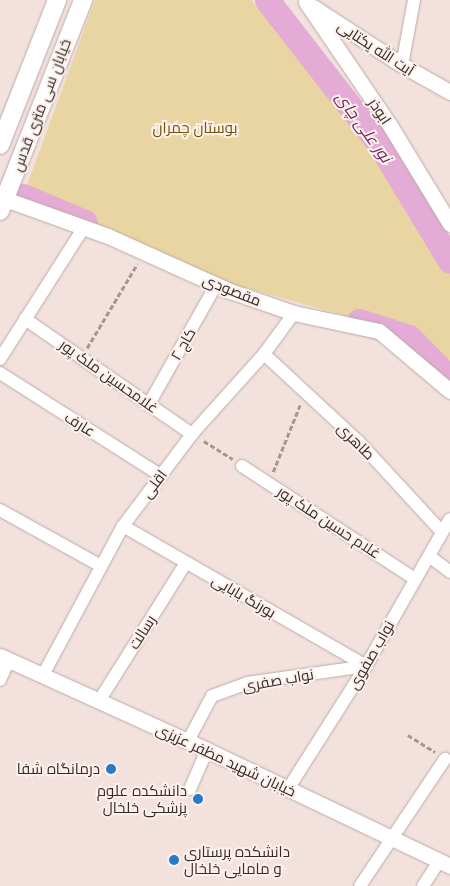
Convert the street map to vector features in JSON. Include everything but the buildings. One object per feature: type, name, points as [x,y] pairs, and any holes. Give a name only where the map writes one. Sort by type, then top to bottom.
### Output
[{"type":"main road","name":"خیابان سی متری قدس","points":[[0,145],[57,0]]},
{"type":"main road","name":"خیابان سی متری قدس","points":[[2,205],[83,0]]},
{"type":"street","points":[[402,66],[414,0]]},
{"type":"street","name":"آیت الله یکتایی","points":[[306,1],[402,66],[450,92]]},
{"type":"street","name":"ابوذر","points":[[306,1],[389,124],[450,224]]},
{"type":"street","name":"مقصودی","points":[[2,205],[84,227],[216,285],[294,313],[380,331],[450,391]]},
{"type":"street","points":[[0,359],[84,227]]},
{"type":"street","name":"کاج ۲","points":[[149,404],[216,285]]},
{"type":"street","name":"اقلی","points":[[43,675],[123,526],[192,434],[264,354],[294,313]]},
{"type":"street","name":"غلامحسین ملک پور","points":[[25,319],[192,434]]},
{"type":"street","name":"طاهری","points":[[264,354],[358,441],[442,532]]},
{"type":"street","name":"عارف","points":[[0,373],[160,475]]},
{"type":"street","name":"غلام حسین ملک پور","points":[[242,466],[415,579]]},
{"type":"street","points":[[0,510],[101,566]]},
{"type":"street","name":"نواب صفوی","points":[[288,789],[366,666],[450,520]]},
{"type":"street","name":"بورنگ بابایی","points":[[123,526],[366,666]]},
{"type":"street","points":[[429,556],[450,572]]},
{"type":"street","name":"رسالت","points":[[99,701],[186,562]]},
{"type":"street","points":[[0,680],[4,658]]},
{"type":"street","name":"خیابان شهید مظفر عزیزی","points":[[4,658],[188,741],[445,864]]},
{"type":"street","name":"نواب صفری","points":[[188,741],[212,696],[247,683],[366,666]]},
{"type":"street","points":[[190,789],[207,750]]},
{"type":"street","points":[[360,886],[445,759]]},
{"type":"street","points":[[423,886],[445,864]]},
{"type":"path","points":[[82,358],[144,252]]},
{"type":"path","points":[[268,483],[305,392]]},
{"type":"path","points":[[192,434],[242,466]]},
{"type":"path","points":[[408,735],[445,759]]},
{"type":"green space","name":"بوستان چمران","points":[[95,0],[251,0],[320,73],[450,271],[450,363],[441,365],[402,348],[365,321],[217,280],[129,237],[23,196]]},
{"type":"waterway","name":"نور علی چای","points":[[267,0],[380,145],[450,261]]},
{"type":"waterway","points":[[23,196],[85,222]]},
{"type":"waterway","points":[[359,321],[409,337],[450,379]]},
{"type":"place","name":"درمانگاه شفا","points":[[111,769]]},
{"type":"place","name":"دانشکده علوم پزشکی خلخال","points":[[198,799]]},
{"type":"place","name":"دانشکده پرستاری و مامایی خلخال","points":[[174,860]]}]
